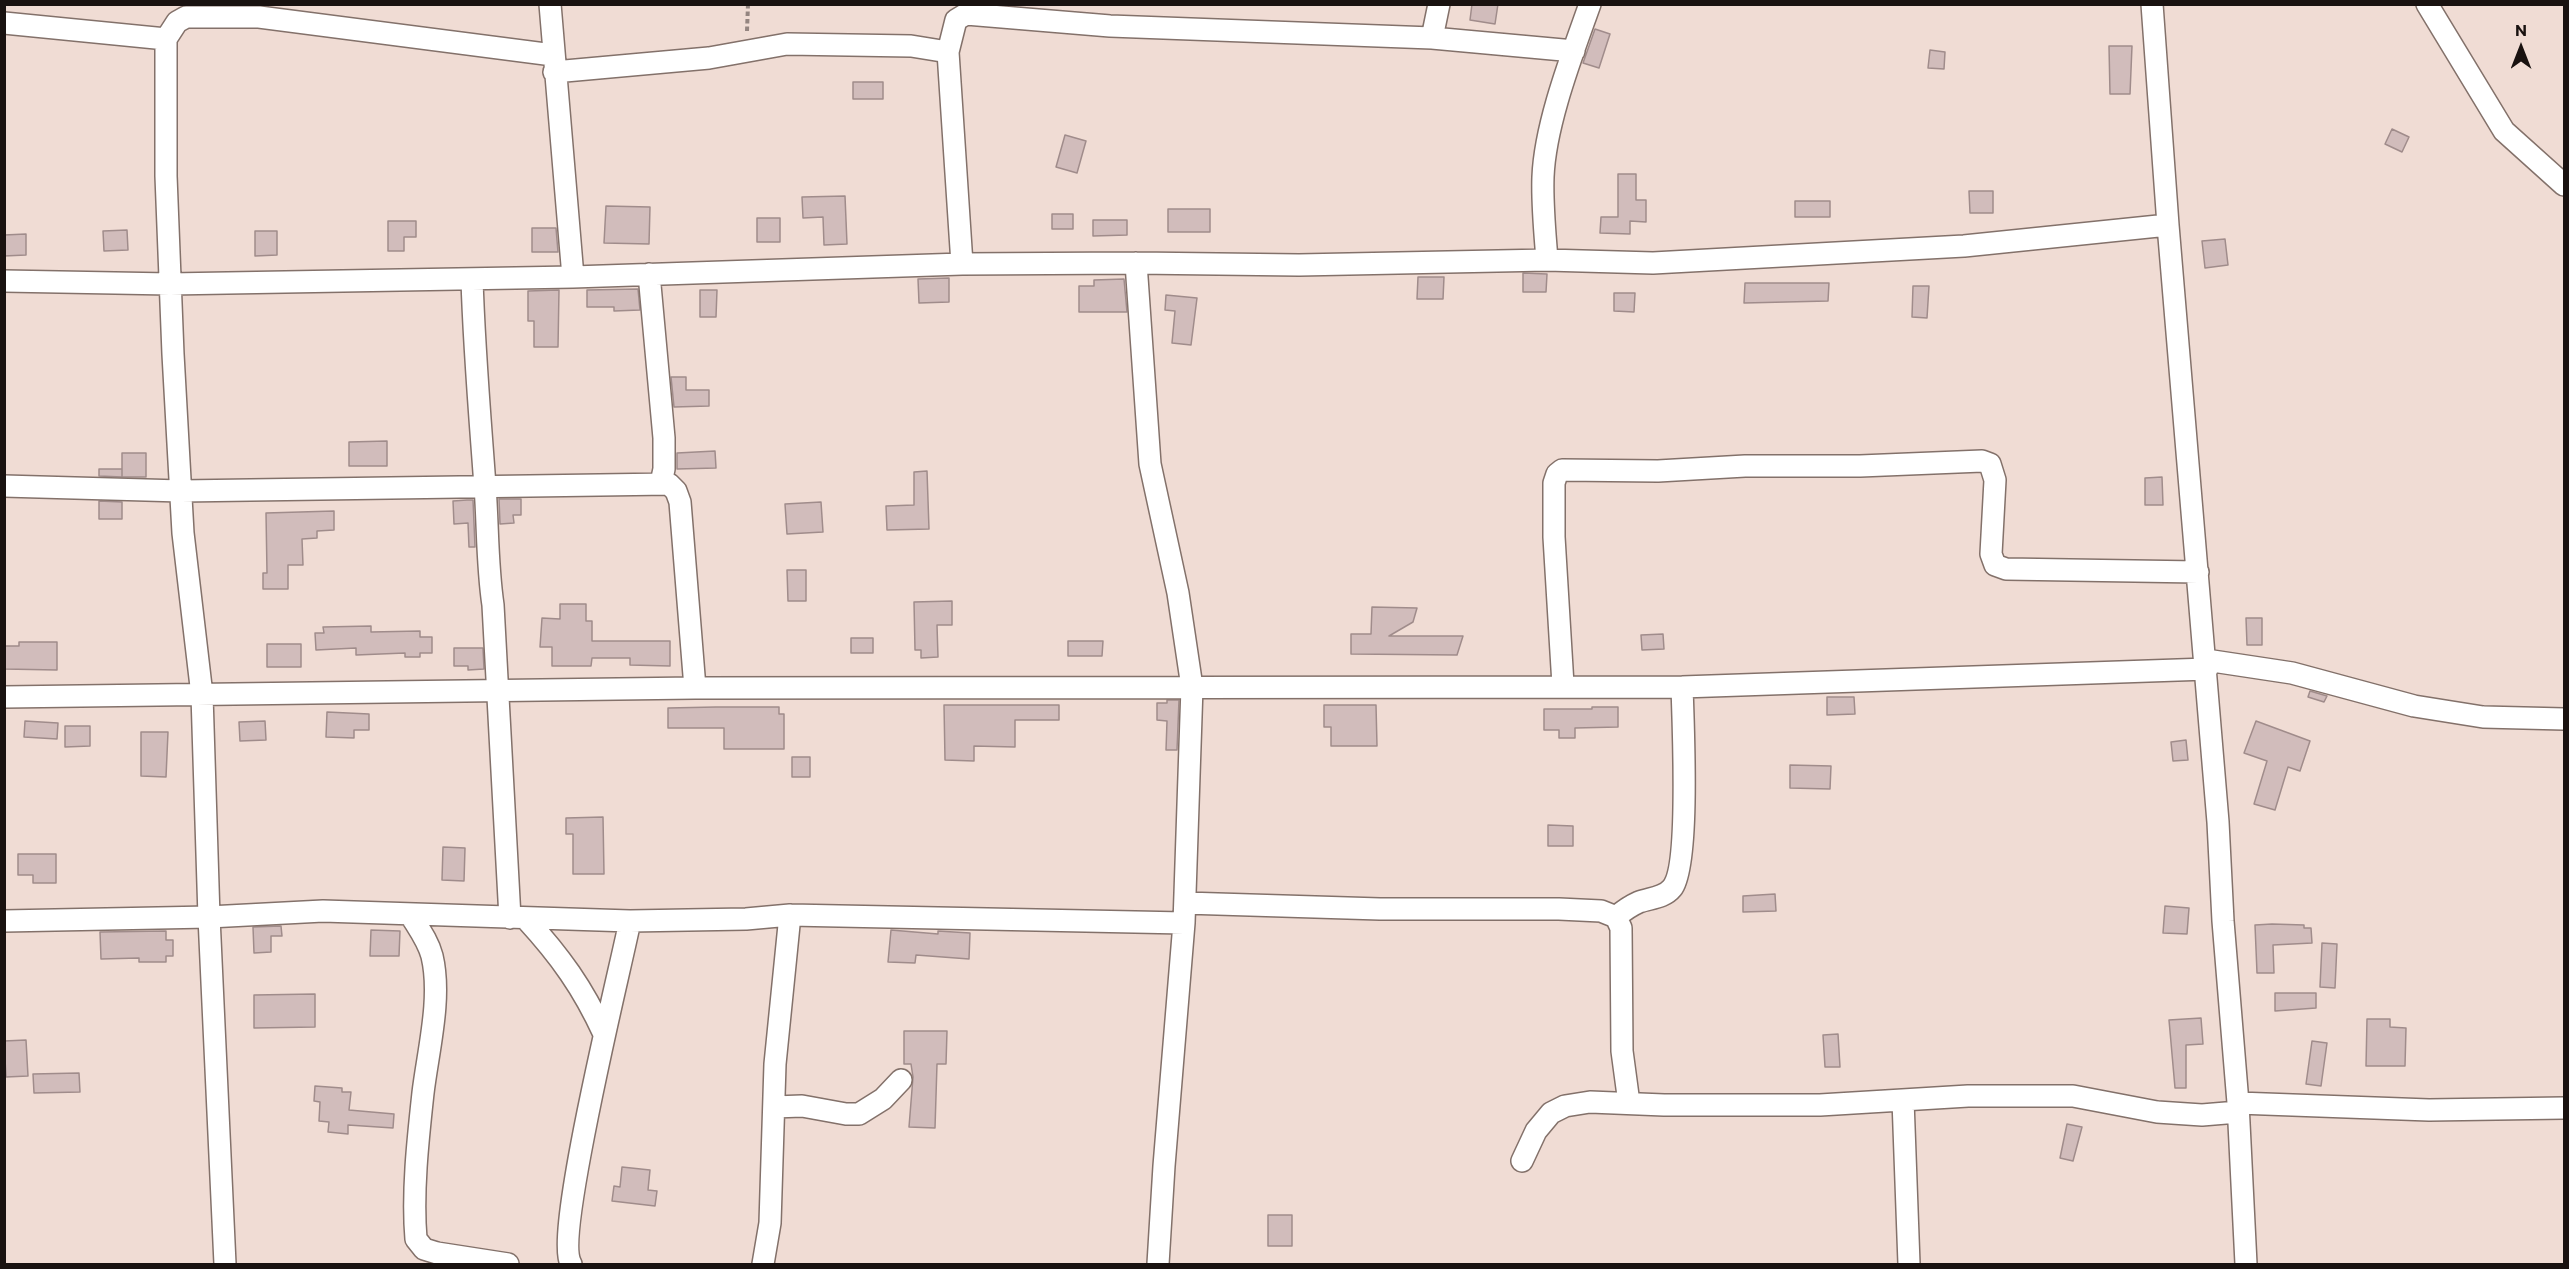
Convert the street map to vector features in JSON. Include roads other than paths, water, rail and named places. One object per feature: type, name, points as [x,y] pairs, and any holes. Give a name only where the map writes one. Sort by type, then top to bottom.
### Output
[{"type":"street","points":[[550,4],[573,277]]},
{"type":"street","points":[[1432,38],[1439,4]]},
{"type":"street","points":[[1547,260],[1543,176],[1546,148],[1590,4]]},
{"type":"street","points":[[2152,4],[2168,225],[2218,822],[2223,921],[2238,1108],[2246,1264]]},
{"type":"street","points":[[2427,4],[2504,131],[2565,185]]},
{"type":"street","points":[[225,1264],[209,916],[202,695],[191,611],[181,491],[170,285],[166,176],[166,39],[181,19],[260,11],[554,63],[710,58],[787,44],[911,46],[948,52]]},
{"type":"street","points":[[962,264],[948,52],[956,20],[966,14],[1110,26],[1432,38],[1574,51]]},
{"type":"street","points":[[4,23],[166,39]]},
{"type":"street","points":[[4,281],[170,285],[573,277],[962,264],[1299,265],[1547,260],[1653,263],[1941,247],[2168,225]]},
{"type":"street","points":[[1136,263],[1150,464],[1178,593],[1192,687],[1184,913],[1158,1264]]},
{"type":"street","points":[[649,274],[664,438],[664,469],[661,483]]},
{"type":"street","points":[[472,279],[475,360],[497,692],[518,918],[569,968],[604,1034]]},
{"type":"street","points":[[1563,685],[1554,537],[1554,483],[1557,474],[1562,470],[1658,471],[1745,466],[1860,466],[1982,461],[1990,464],[1995,480],[1991,554],[1995,565],[2006,569],[2198,572]]},
{"type":"street","points":[[4,486],[181,491],[669,484],[676,491],[680,502],[695,688]]},
{"type":"street","points":[[4,698],[695,688],[1563,685],[1682,687],[2206,664],[2292,673],[2414,706],[2483,717],[2565,719]]},
{"type":"street","points":[[1616,916],[1641,901],[1665,894],[1674,887],[1683,828],[1682,687]]},
{"type":"street","points":[[4,921],[322,911],[411,916],[630,921],[746,919],[790,915],[1184,913],[1392,909],[1601,911],[1616,916],[1621,928],[1622,1052],[1629,1103]]},
{"type":"street","points":[[764,1264],[770,1223],[775,1064],[790,915]]},
{"type":"street","points":[[411,916],[426,939],[432,956],[434,976],[432,1037],[421,1116],[416,1239],[424,1249],[437,1253],[508,1264]]},
{"type":"street","points":[[565,1263],[573,1196],[604,1034],[630,921]]},
{"type":"street","points":[[774,1107],[802,1106],[830,1112],[859,1114],[883,1099],[901,1080]]},
{"type":"street","points":[[1522,1161],[1536,1131],[1551,1113],[1566,1106],[1590,1102],[1810,1105],[2010,1095],[2073,1096],[2157,1112],[2202,1115],[2238,1108],[2429,1110],[2565,1108]]},
{"type":"street","points":[[1903,1100],[1909,1264]]}]
